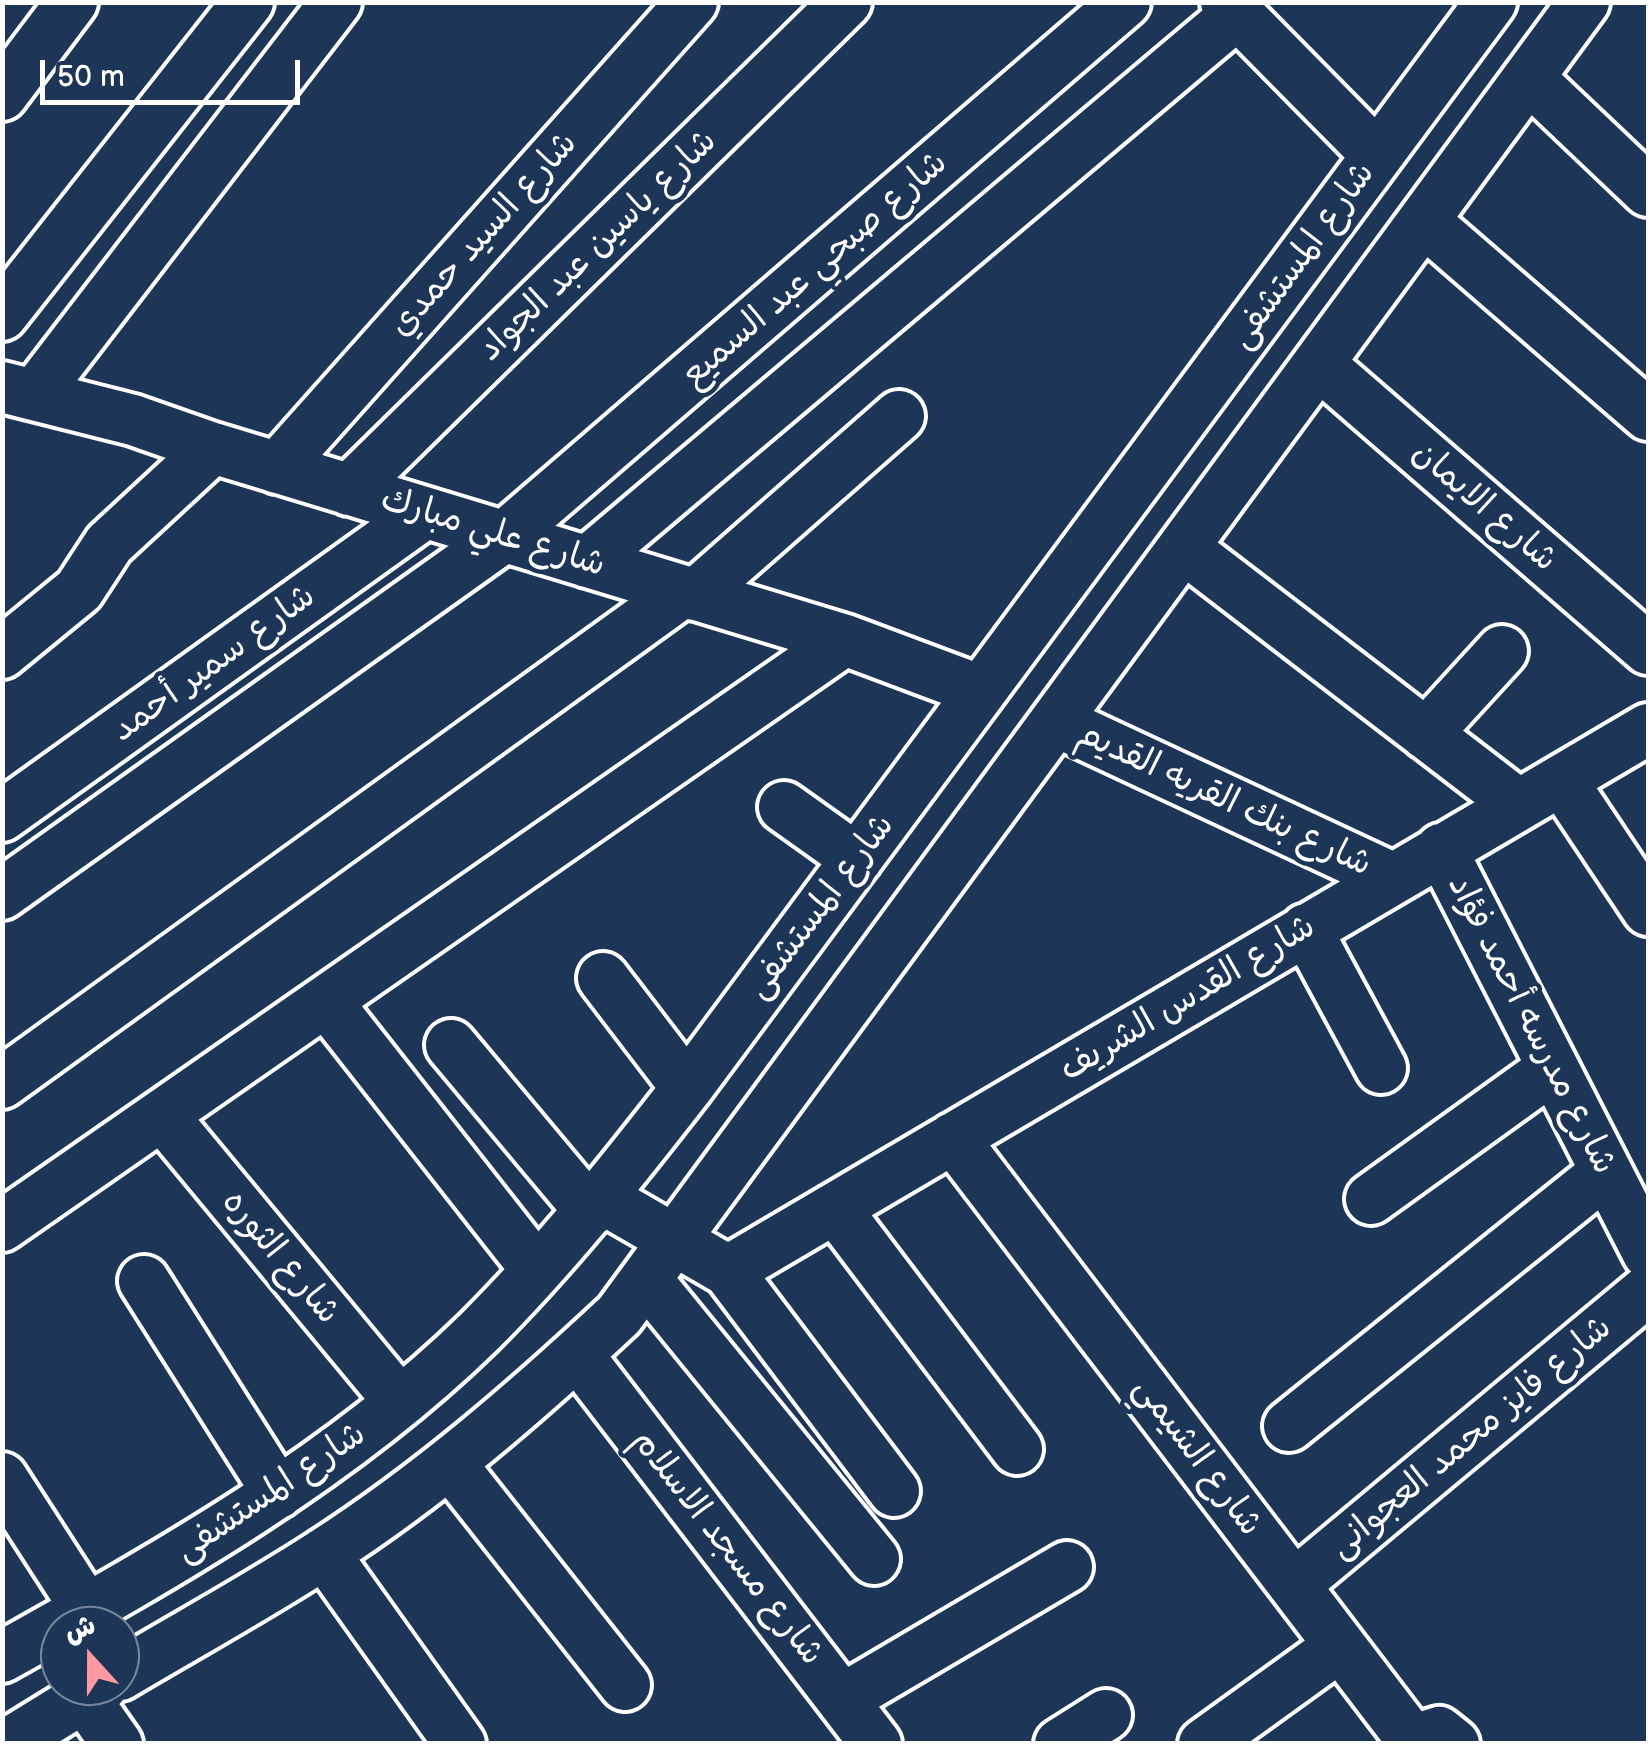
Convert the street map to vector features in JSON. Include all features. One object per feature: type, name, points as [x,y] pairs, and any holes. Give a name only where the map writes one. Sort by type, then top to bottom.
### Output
[{"type":"street","points":[[2,95],[72,2]]},
{"type":"street","points":[[2,316],[248,2]]},
{"type":"street","points":[[16,394],[336,2]]},
{"type":"street","name":"شارع السيد حمدي","points":[[277,468],[692,2]]},
{"type":"street","name":"شارع ياسين عبد الجواد","points":[[349,490],[846,2]]},
{"type":"street","name":"شارع صبحي عبد السميع","points":[[2,894],[504,536],[1126,2]]},
{"type":"street","name":"شارع المستشفى","points":[[94,1606],[278,1494],[399,1402],[477,1333],[596,1204],[1490,2]]},
{"type":"street","name":"شارع المستشفى","points":[[140,1663],[324,1553],[450,1463],[532,1397],[619,1314],[1584,2]]},
{"type":"street","points":[[587,562],[1232,8],[1377,155]]},
{"type":"street","points":[[1529,78],[1648,191]]},
{"type":"street","points":[[1424,221],[1648,415]]},
{"type":"street","name":"شارع الايمان","points":[[1319,364],[1648,649]]},
{"type":"street","name":"شارع علي مبارك","points":[[16,394],[133,420],[277,468],[845,640],[981,691]]},
{"type":"street","points":[[2,1082],[690,593],[899,416]]},
{"type":"street","points":[[2,653],[79,590],[109,544],[213,448]]},
{"type":"street","name":"شارع سمير أحمد","points":[[2,816],[425,513]]},
{"type":"street","points":[[1184,548],[1519,805]]},
{"type":"street","points":[[277,619],[316,671]]},
{"type":"street","points":[[2,1226],[845,640]]},
{"type":"street","points":[[1426,734],[1502,651]]},
{"type":"street","name":"شارع بنك القريه القديم","points":[[1056,721],[1392,878]]},
{"type":"street","name":"شارع القدس الشريف","points":[[728,1271],[1648,729]]},
{"type":"street","points":[[1562,781],[1648,910]]},
{"type":"street","points":[[784,807],[856,859]]},
{"type":"street","name":"شارع مدرسه أحمد فؤاد","points":[[1441,849],[1648,1253]]},
{"type":"street","points":[[1306,929],[1381,1068]]},
{"type":"street","points":[[603,978],[686,1088]]},
{"type":"street","points":[[326,1001],[538,1270]]},
{"type":"street","points":[[451,1045],[596,1204],[675,1240],[728,1271],[894,1490]]},
{"type":"street","points":[[1370,1199],[1553,1068]]},
{"type":"street","name":"شارع الثوره","points":[[162,1115],[399,1402]]},
{"type":"street","name":"شارع الشيمي","points":[[953,1138],[1409,1736],[1429,1742]]},
{"type":"street","points":[[1289,1426],[1606,1172]]},
{"type":"street","points":[[834,1208],[1017,1449]]},
{"type":"street","points":[[646,1279],[874,1559]]},
{"type":"street","points":[[144,1281],[278,1494]]},
{"type":"street","name":"شارع فايز محمد العجوانى","points":[[1294,1585],[1648,1290]]},
{"type":"street","name":"شارع مسجد الاسلام","points":[[577,1354],[876,1744]]},
{"type":"street","points":[[450,1463],[625,1686]]},
{"type":"street","points":[[2,1478],[84,1606]]},
{"type":"street","points":[[324,1553],[460,1744]]},
{"type":"street","points":[[843,1699],[1066,1568]]},
{"type":"street","name":"شارع المستشفى","points":[[2,1658],[40,1637]]},
{"type":"street","points":[[1204,1744],[1340,1646]]},
{"type":"street","name":"شارع المستشفى","points":[[8,1744],[70,1706]]},
{"type":"street","points":[[108,1706],[118,1744]]},
{"type":"street","points":[[1060,1744],[1106,1715]]}]
